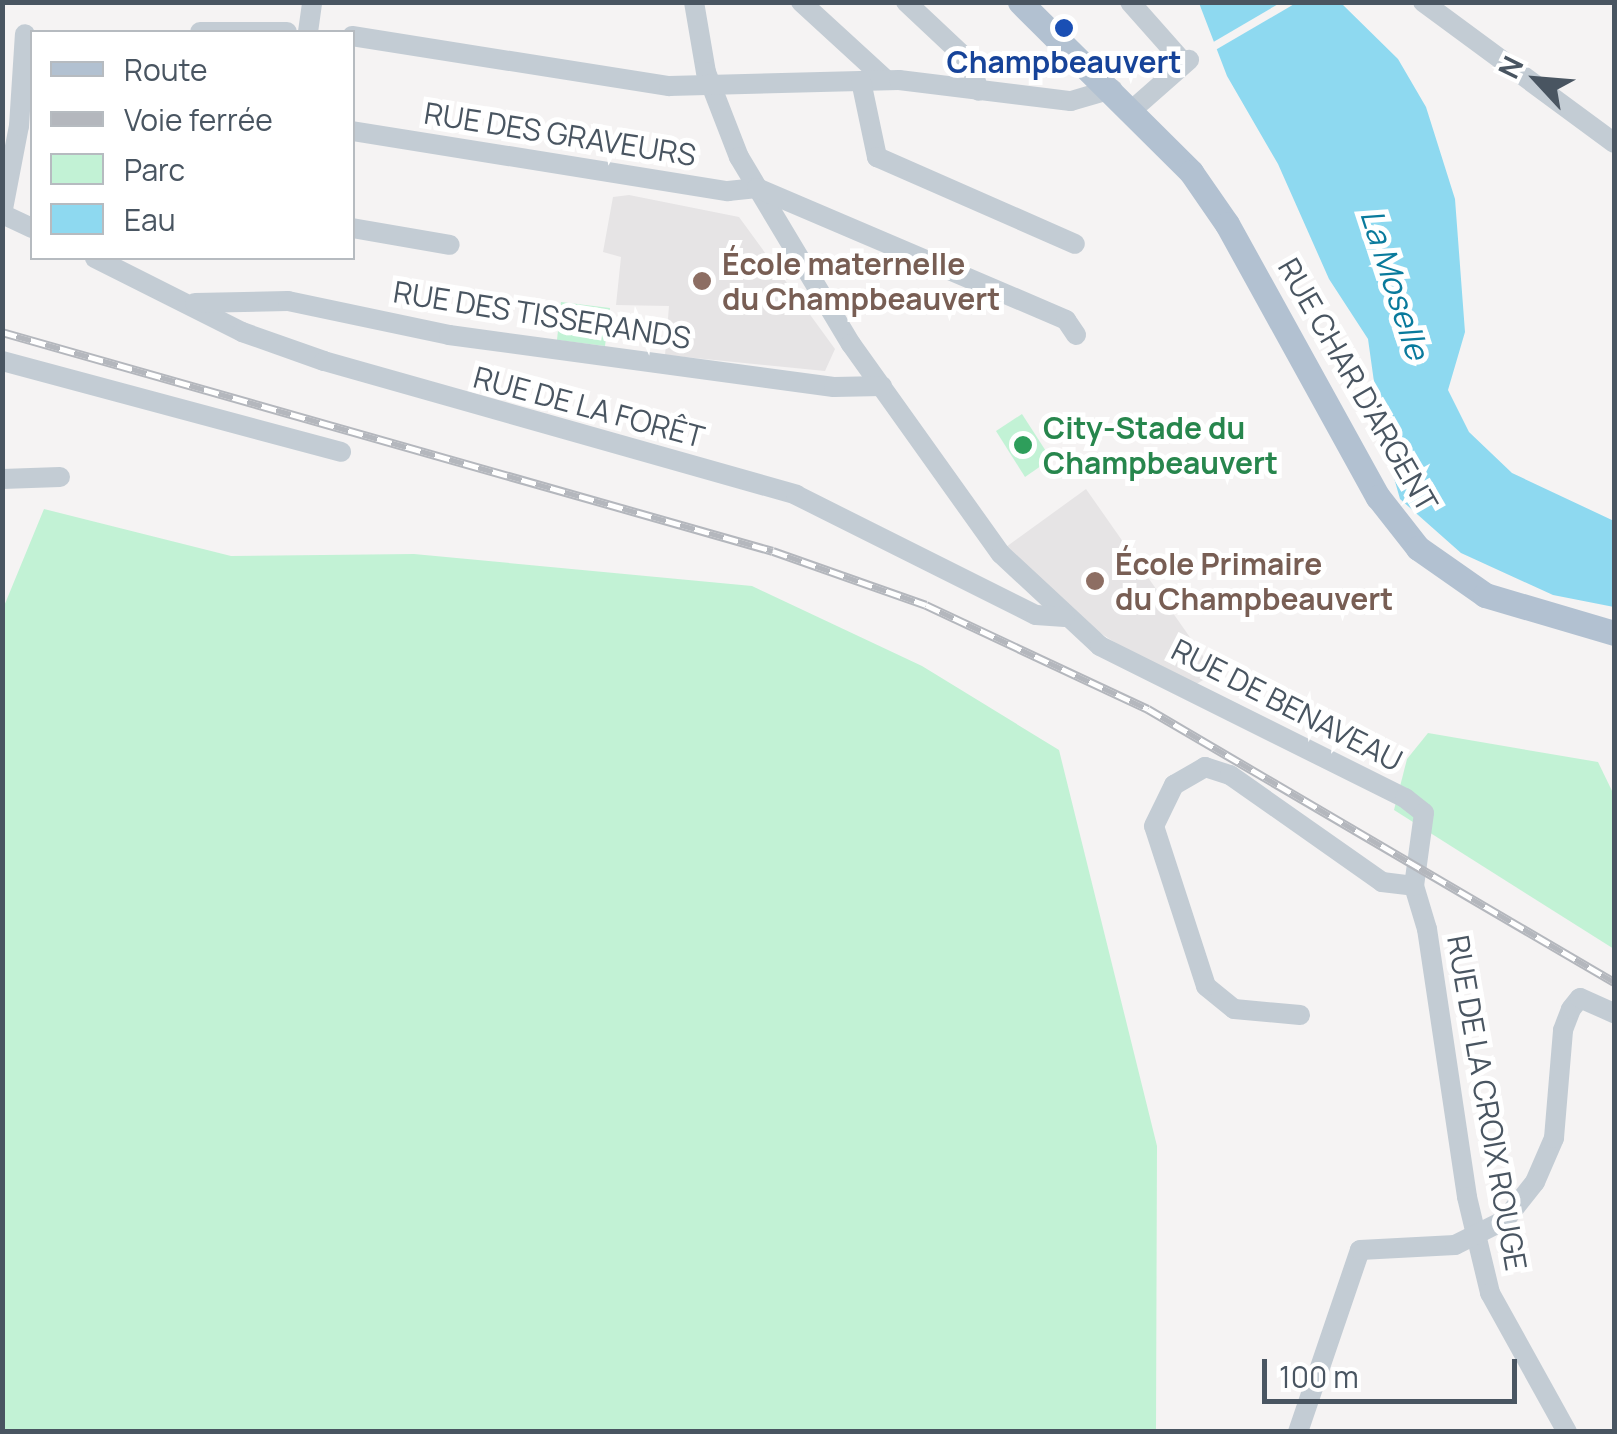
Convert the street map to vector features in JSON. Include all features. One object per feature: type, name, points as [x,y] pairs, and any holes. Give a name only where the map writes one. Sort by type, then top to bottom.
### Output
[{"type":"main road","name":"RUE CHAR D'ARGENT","points":[[1020,2],[1112,89],[1191,172],[1227,224],[1378,497],[1418,548],[1485,595],[1614,633]]},
{"type":"street","points":[[308,30],[312,2]]},
{"type":"street","name":"RUE DE BENAVEAU","points":[[694,2],[711,87],[758,188],[882,386],[1001,554],[1100,646],[1405,798],[1424,813],[1414,886]]},
{"type":"street","points":[[800,2],[886,80]]},
{"type":"street","points":[[906,2],[970,62],[979,91]]},
{"type":"street","points":[[1130,2],[1187,61],[1132,110]]},
{"type":"street","points":[[1423,2],[1614,144]]},
{"type":"street","points":[[2,34],[29,34],[26,126],[2,214],[30,225]]},
{"type":"street","points":[[355,36],[669,86],[886,80],[1071,101],[1112,89]]},
{"type":"street","points":[[861,81],[878,157],[1075,244]]},
{"type":"street","name":"RUE DES GRAVEURS","points":[[355,132],[728,191],[758,188]]},
{"type":"street","points":[[758,188],[1066,320],[1076,336]]},
{"type":"street","points":[[355,228],[450,244]]},
{"type":"street","name":"RUE DE LA FORÊT","points":[[99,260],[242,332],[324,362],[796,495],[1036,615],[1065,617]]},
{"type":"street","name":"RUE DES TISSERANDS","points":[[193,304],[288,301],[449,335],[834,387],[882,386]]},
{"type":"street","points":[[2,360],[341,452]]},
{"type":"street","points":[[2,478],[60,477]]},
{"type":"street","points":[[1300,1015],[1234,1009],[1206,986],[1154,826],[1174,785],[1205,766],[1230,774],[1382,882],[1414,886]]},
{"type":"street","name":"RUE DE LA CROIX ROUGE","points":[[1414,886],[1427,929],[1477,1239],[1497,1309],[1568,1432]]},
{"type":"street","points":[[1298,1432],[1360,1250],[1477,1239],[1505,1220],[1535,1182],[1554,1138],[1563,1030],[1571,1009],[1580,998],[1614,1013]]},
{"type":"shaded area","name":"École maternelle du Champbeauvert","points":[[629,195],[739,217],[835,349],[825,371],[665,355],[669,306],[616,305],[621,257],[603,252],[613,197]]},
{"type":"shaded area","name":"École Primaire du Champbeauvert","points":[[1086,489],[1215,673],[1193,686],[1114,642],[1073,615],[1006,547]]},
{"type":"green space","points":[[561,302],[610,308],[605,346],[557,340]]},
{"type":"green space","name":"City-Stade du Champbeauvert","points":[[1022,414],[1051,459],[1025,477],[996,431]]},
{"type":"green space","points":[[44,509],[231,556],[414,554],[752,586],[922,666],[1059,750],[1157,1146],[1156,1431],[3,1431],[2,611]]},
{"type":"green space","points":[[1428,733],[1598,762],[1614,795],[1614,949],[1394,810],[1407,759]]},
{"type":"water","name":"La Moselle","points":[[1199,3],[1341,3],[1398,59],[1426,107],[1455,199],[1465,332],[1448,390],[1469,432],[1512,473],[1614,521],[1614,607],[1553,595],[1461,553],[1400,499],[1381,432],[1368,339],[1329,279],[1278,164],[1227,76]]},
{"type":"pier","points":[[1280,3],[1296,3],[1212,52],[1210,44]]},
{"type":"railway","points":[[2,332],[773,551],[926,605],[1148,709],[1614,982]]},
{"type":"place","name":"Champbeauvert","points":[[1064,28]]},
{"type":"place","name":"École maternelle du Champbeauvert","points":[[702,281]]},
{"type":"place","name":"City-Stade du Champbeauvert","points":[[1023,445]]},
{"type":"place","name":"École Primaire du Champbeauvert","points":[[1095,581]]}]
